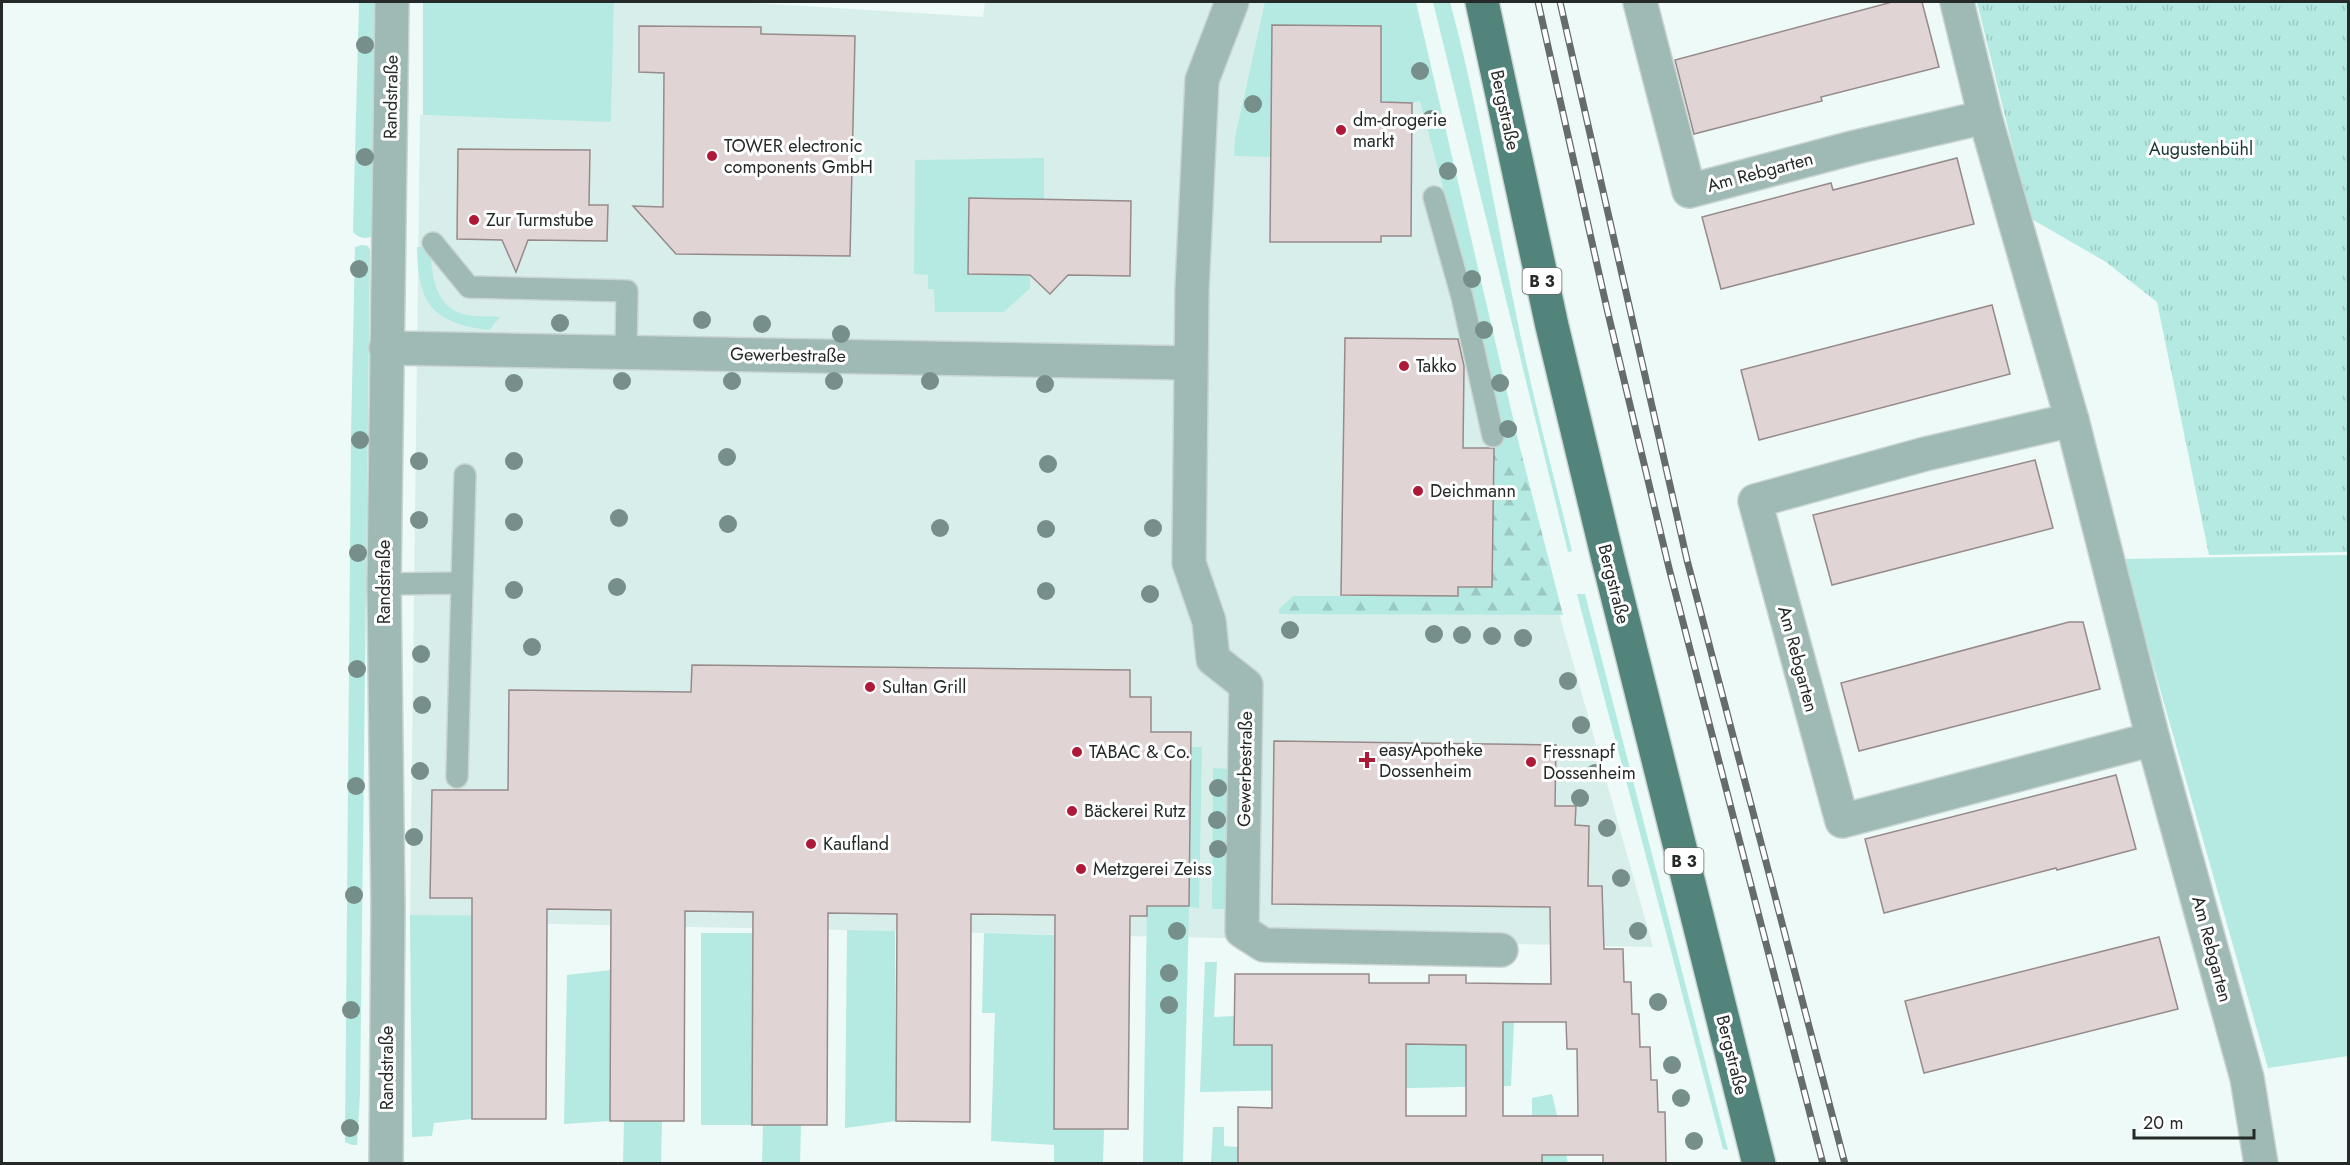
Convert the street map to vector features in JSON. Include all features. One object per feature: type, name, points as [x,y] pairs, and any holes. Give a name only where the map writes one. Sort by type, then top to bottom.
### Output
[{"type":"main road","name":"Bergstraße","points":[[1482,2],[1554,337],[1760,1164]]},
{"type":"street","name":"Randstraße","points":[[386,1164],[388,907],[384,584],[392,2]]},
{"type":"street","name":"Gewerbestraße","points":[[1232,2],[1202,80],[1191,289],[1189,563],[1209,621],[1213,659],[1246,686],[1242,931],[1264,945],[1501,950]]},
{"type":"street","name":"Am Rebgarten","points":[[1640,2],[1689,191],[1856,147],[1985,117]]},
{"type":"street","name":"Am Rebgarten","points":[[1958,2],[1985,117],[2072,420],[2153,738],[2247,1078],[2253,1163]]},
{"type":"street","name":"Gewerbestraße","points":[[386,348],[1190,363]]},
{"type":"street","name":"Am Rebgarten","points":[[2072,420],[1925,454],[1755,501],[1842,821],[2153,738]]},
{"type":"lane","points":[[1434,197],[1462,297],[1493,436]]},
{"type":"lane","points":[[433,243],[469,287],[627,291],[626,351]]},
{"type":"lane","points":[[457,777],[465,475]]},
{"type":"lane","points":[[384,584],[462,583]]},
{"type":"shaded area","points":[[614,2],[736,2],[983,17],[985,2],[1407,2],[1559,613],[1653,947],[410,921],[420,115],[611,121]]},
{"type":"green space","points":[[359,2],[375,2],[371,237],[366,238],[359,237],[353,232]]},
{"type":"green space","points":[[423,2],[614,2],[611,122],[423,115]]},
{"type":"green space","points":[[1265,2],[1416,2],[1520,448],[1494,448],[1481,347],[1453,225],[1420,101],[1381,102],[1381,26],[1272,25],[1271,157],[1234,156],[1235,138]]},
{"type":"green space","points":[[1433,2],[1450,2],[1460,39],[1527,366],[1572,551],[1568,552]]},
{"type":"green space","name":"Augustenbühl","points":[[1977,2],[2348,2],[2348,552],[2209,555],[2157,302],[2106,262],[2030,218]]},
{"type":"green space","points":[[1044,158],[1044,199],[969,198],[968,274],[1030,275],[1030,288],[1004,312],[935,312],[934,289],[928,289],[928,275],[914,274],[915,160]]},
{"type":"green space","points":[[368,246],[370,250],[360,1094],[357,1145],[352,1145],[345,1142],[351,436],[355,247]]},
{"type":"green space","points":[[417,247],[430,247],[437,289],[448,306],[467,315],[500,317],[489,330],[453,322],[432,307],[421,283]]},
{"type":"green space","points":[[1494,448],[1520,448],[1563,615],[1279,614],[1279,609],[1293,596],[1458,596],[1458,587],[1492,587]]},
{"type":"green space","points":[[2348,555],[2348,1056],[2268,1068],[2123,559]]},
{"type":"green space","points":[[1577,594],[1585,594],[1728,1150],[1723,1149]]},
{"type":"green space","points":[[1191,747],[1202,747],[1199,908],[1189,907],[1183,1163],[1143,1164],[1147,906],[1189,906]]},
{"type":"green space","points":[[1213,768],[1230,769],[1227,909],[1212,909]]},
{"type":"green space","points":[[410,915],[525,916],[473,938],[472,1119],[434,1123],[432,1136],[412,1137]]},
{"type":"green space","points":[[847,930],[895,931],[896,1121],[845,1128]]},
{"type":"green space","points":[[701,933],[753,933],[752,1125],[701,1125]]},
{"type":"green space","points":[[984,933],[1055,935],[1055,947],[1104,1129],[1103,1163],[1054,1163],[1054,1145],[991,1141],[995,1013],[982,1013]]},
{"type":"green space","points":[[1205,962],[1217,962],[1214,1017],[1235,1016],[1234,1045],[1272,1045],[1406,1025],[1466,1045],[1466,1055],[1503,1022],[1514,1022],[1511,1086],[1200,1092]]},
{"type":"green space","points":[[611,970],[610,1121],[564,1124],[567,975]]},
{"type":"green space","points":[[1552,1094],[1568,1163],[1542,1163],[1532,1116],[1532,1098]]},
{"type":"green space","points":[[624,1121],[662,1121],[661,1163],[623,1163]]},
{"type":"green space","points":[[763,1125],[801,1125],[800,1163],[762,1163]]},
{"type":"green space","points":[[1213,1127],[1224,1127],[1224,1146],[1238,1147],[1238,1163],[1211,1163]]},
{"type":"building","points":[[1892,2],[1922,2],[1939,67],[1821,97],[1822,101],[1694,134],[1675,60]]},
{"type":"building","name":"dm-drogerie markt","points":[[1272,25],[1381,26],[1381,102],[1412,103],[1411,236],[1381,236],[1381,242],[1270,242]]},
{"type":"building","points":[[639,26],[761,27],[761,34],[855,36],[850,256],[676,254],[633,206],[663,207],[664,73],[639,72]]},
{"type":"building","points":[[458,149],[590,150],[589,205],[608,205],[607,241],[528,240],[516,272],[502,240],[457,239]]},
{"type":"building","points":[[1957,158],[1974,224],[1721,289],[1702,217],[1831,183],[1833,190]]},
{"type":"building","points":[[969,198],[1131,201],[1130,276],[1068,275],[1050,294],[1030,275],[968,274]]},
{"type":"building","points":[[1992,305],[2010,374],[1759,440],[1741,370]]},
{"type":"building","name":"Deichmann","points":[[1345,338],[1458,339],[1464,366],[1463,448],[1494,448],[1492,587],[1458,587],[1458,596],[1341,595]]},
{"type":"building","points":[[2035,460],[2053,528],[1832,585],[1813,515]]},
{"type":"building","points":[[2069,622],[2083,622],[2100,689],[1859,751],[1841,683]]},
{"type":"building","name":"Kaufland","points":[[692,665],[1130,670],[1130,697],[1151,697],[1151,732],[1191,732],[1189,906],[1147,906],[1147,916],[1130,916],[1128,1129],[1054,1129],[1055,915],[971,914],[970,1122],[896,1121],[897,914],[828,913],[827,1125],[752,1125],[753,912],[685,911],[684,1121],[610,1121],[611,910],[547,909],[546,1119],[472,1119],[472,898],[430,898],[432,790],[508,790],[509,690],[691,692]]},
{"type":"building","points":[[1274,741],[1556,745],[1555,806],[1576,806],[1575,825],[1589,826],[1588,886],[1602,886],[1604,949],[1623,949],[1624,982],[1631,982],[1632,1014],[1639,1014],[1640,1047],[1650,1047],[1651,1080],[1657,1080],[1658,1112],[1665,1112],[1666,1164],[1603,1164],[1603,1155],[1542,1155],[1542,1164],[1238,1164],[1238,1107],[1272,1108],[1272,1045],[1234,1045],[1235,974],[1369,974],[1369,983],[1429,983],[1429,975],[1466,975],[1466,983],[1551,984],[1550,907],[1272,904]],"holes":[[[1503,1022],[1566,1022],[1567,1049],[1577,1049],[1578,1116],[1503,1116]],[[1406,1044],[1466,1045],[1466,1116],[1406,1116]]]},
{"type":"building","points":[[2116,775],[2136,849],[1884,913],[1865,839]]},
{"type":"building","points":[[2159,937],[2178,1009],[1924,1073],[1905,1001]]},
{"type":"railway","points":[[1538,2],[1607,309],[1669,568],[1823,1164]]},
{"type":"railway","points":[[1560,2],[1687,560],[1845,1164]]},
{"type":"place","name":"dm-drogerie markt","points":[[1341,130]]},
{"type":"place","name":"TOWER electronic components GmbH","points":[[712,156]]},
{"type":"place","name":"Zur Turmstube","points":[[474,220]]},
{"type":"place","name":"Takko","points":[[1404,366]]},
{"type":"place","name":"Deichmann","points":[[1418,491]]},
{"type":"place","name":"Sultan Grill","points":[[870,687]]},
{"type":"place","name":"TABAC & Co.","points":[[1077,752]]},
{"type":"place","name":"easyApotheke Dossenheim","points":[[1367,760]]},
{"type":"place","name":"Fressnapf Dossenheim","points":[[1531,762]]},
{"type":"place","name":"Bäckerei Rutz","points":[[1072,811]]},
{"type":"place","name":"Kaufland","points":[[811,844]]},
{"type":"place","name":"Metzgerei Zeiss","points":[[1081,869]]}]
